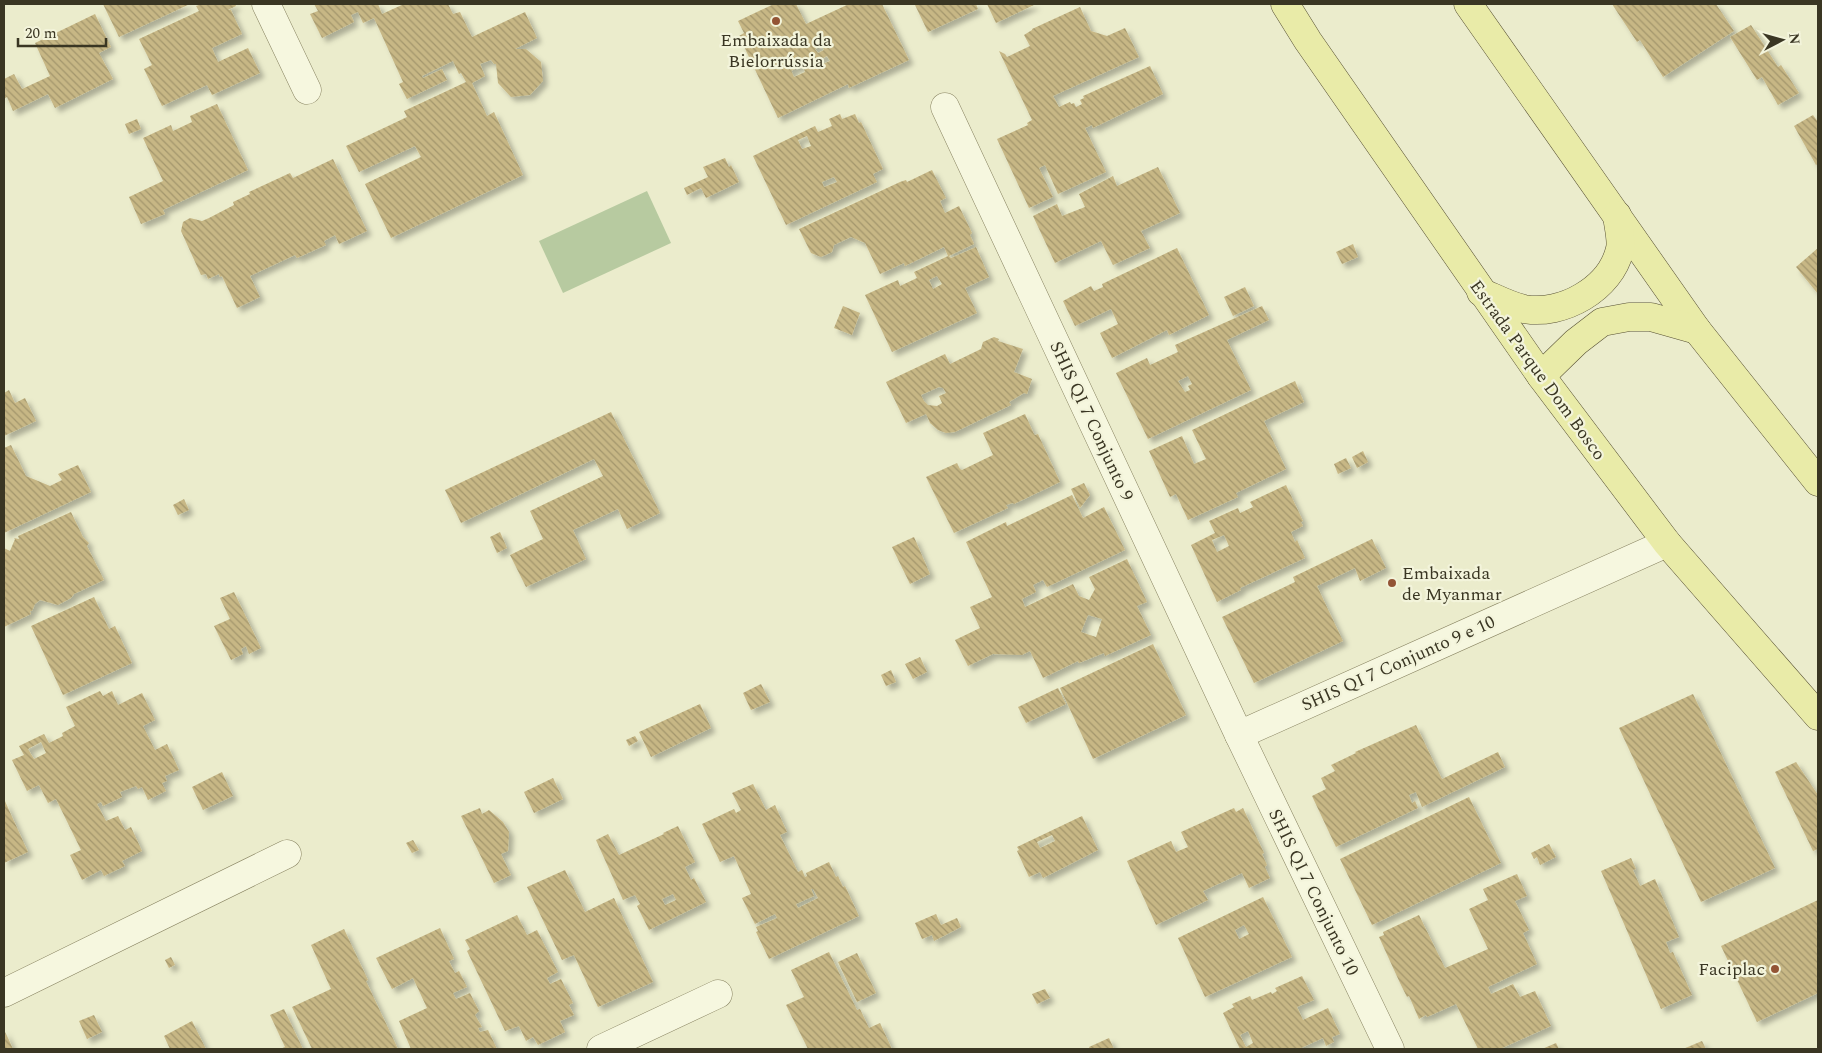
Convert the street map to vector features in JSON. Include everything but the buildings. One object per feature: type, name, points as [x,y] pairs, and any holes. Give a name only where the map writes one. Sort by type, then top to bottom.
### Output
[{"type":"main road","name":"Estrada Parque Dom Bosco","points":[[1285,4],[1314,49],[1540,376],[1667,543],[1818,716]]},
{"type":"main road","points":[[1468,4],[1697,330],[1818,482]]},
{"type":"main road","points":[[1481,292],[1524,309],[1549,310],[1571,303],[1593,290],[1610,272],[1620,248],[1617,214]]},
{"type":"main road","points":[[1540,376],[1576,342],[1602,322],[1629,317],[1651,317],[1697,330]]},
{"type":"street","points":[[266,4],[307,90]]},
{"type":"street","name":"SHIS QI 7 Conjunto 9","points":[[945,107],[1239,735]]},
{"type":"street","name":"SHIS QI 7 Conjunto 9 e 10","points":[[1239,735],[1667,543]]},
{"type":"street","name":"SHIS QI 7 Conjunto 10","points":[[1239,735],[1390,1049]]},
{"type":"street","points":[[4,993],[286,854]]},
{"type":"street","points":[[601,1049],[718,994]]},
{"type":"green space","points":[[647,191],[671,243],[563,293],[539,241]]},
{"type":"place","name":"Embaixada da Bielorrússia","points":[[776,21]]},
{"type":"place","name":"Embaixada de Myanmar","points":[[1392,583]]},
{"type":"place","name":"Faciplac","points":[[1775,969]]}]
